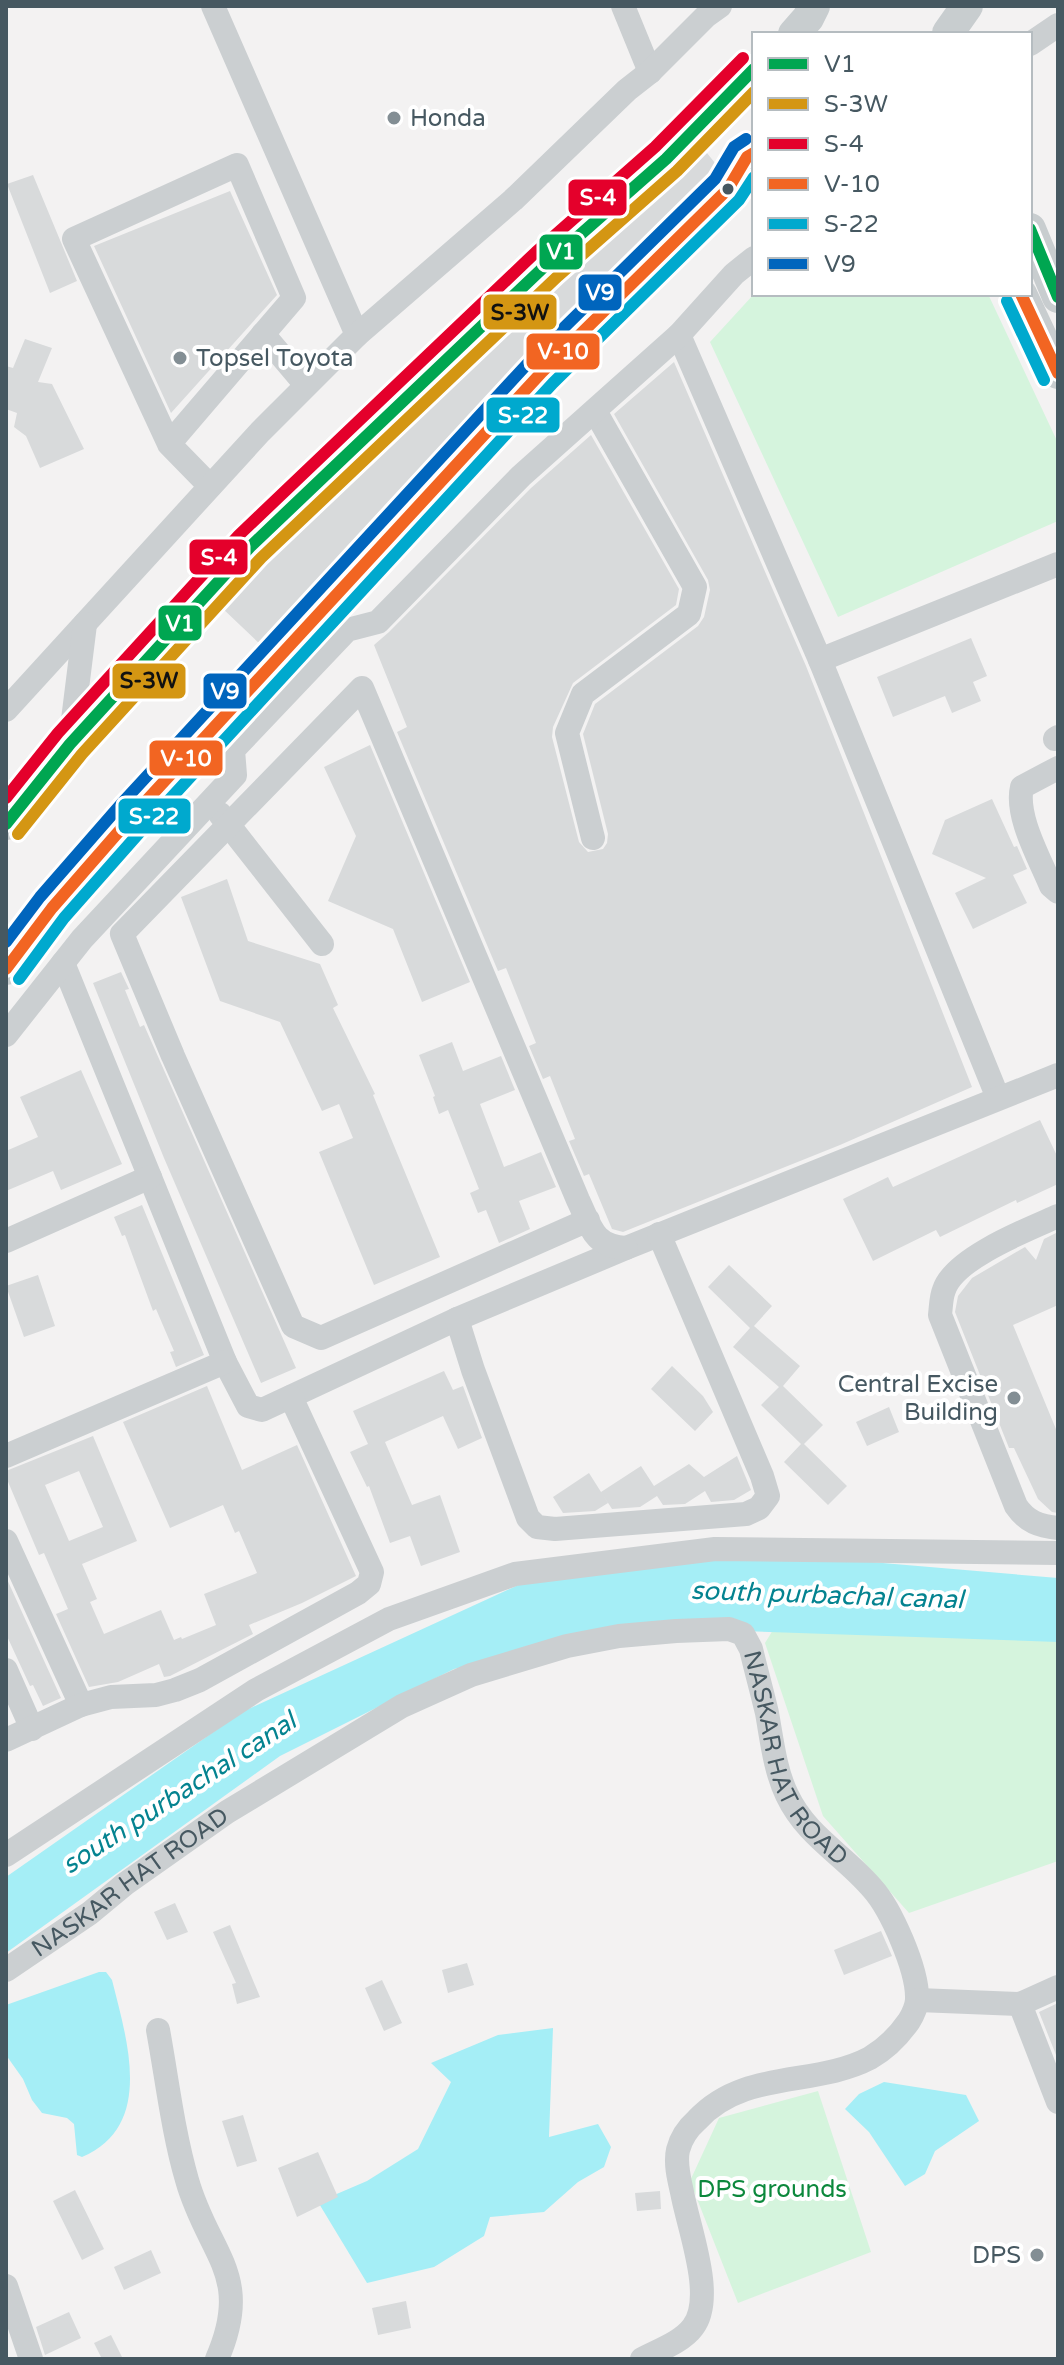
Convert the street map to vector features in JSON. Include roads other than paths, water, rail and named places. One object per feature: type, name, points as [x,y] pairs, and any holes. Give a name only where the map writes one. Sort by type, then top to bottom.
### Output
[{"type":"main road","points":[[796,32],[814,6]]},
{"type":"main road","points":[[810,32],[814,6]]},
{"type":"main road","points":[[947,24],[967,6]]},
{"type":"main road","points":[[6,824],[70,744],[250,547],[547,264],[666,159],[752,71]]},
{"type":"main road","points":[[6,969],[52,908],[135,813],[542,372],[741,185],[747,157],[752,154]]},
{"type":"main road","points":[[1032,234],[1058,297]]},
{"type":"main road","points":[[1022,296],[1058,373]]},
{"type":"street","points":[[213,6],[357,335]]},
{"type":"street","points":[[623,6],[650,72]]},
{"type":"street","points":[[10,694],[85,624],[210,486],[357,335],[513,200],[720,6]]},
{"type":"street","points":[[1032,43],[1058,25]]},
{"type":"street","points":[[169,444],[294,298],[237,165],[74,239],[169,444],[210,486]]},
{"type":"street","points":[[6,1035],[82,939],[235,775],[233,750],[347,630],[378,622],[521,476],[679,335],[734,274],[752,260]]},
{"type":"street","points":[[263,334],[306,385]]},
{"type":"street","points":[[679,335],[820,660],[998,1098]]},
{"type":"street","points":[[593,838],[567,733],[583,694],[689,614],[695,587],[595,411]]},
{"type":"street","points":[[820,660],[1058,564]]},
{"type":"street","points":[[70,744],[85,624]]},
{"type":"street","points":[[588,1220],[321,1338],[293,1326],[173,1056],[122,934],[362,688],[596,1238],[608,1247],[626,1248]]},
{"type":"street","points":[[1058,768],[1022,787],[1019,798],[1051,886],[1058,892]]},
{"type":"street","points":[[208,802],[322,944]]},
{"type":"street","points":[[52,908],[82,939]]},
{"type":"street","points":[[63,963],[225,1362],[248,1406],[262,1410],[457,1319],[659,1234],[1058,1075]]},
{"type":"street","points":[[6,1241],[150,1177]]},
{"type":"street","points":[[1058,1216],[985,1250],[964,1266],[944,1287],[940,1315],[1016,1506],[1025,1518],[1042,1527],[1058,1528]]},
{"type":"street","points":[[457,1319],[528,1518],[537,1527],[622,1526],[746,1514],[759,1508],[768,1496],[765,1486],[706,1339],[659,1234]]},
{"type":"street","points":[[6,1456],[225,1362]]},
{"type":"street","points":[[6,1740],[81,1705],[111,1697],[156,1695],[188,1685],[333,1607],[369,1584],[372,1572],[291,1397]]},
{"type":"street","points":[[6,1541],[81,1705]]},
{"type":"street","points":[[6,1855],[256,1690],[389,1619],[515,1574],[715,1549],[1058,1553]]},
{"type":"street","name":"NASKAR HAT ROAD","points":[[6,1970],[90,1913],[125,1884],[227,1812],[402,1706],[471,1675],[567,1646],[619,1636],[729,1629],[743,1634],[751,1649],[777,1769],[787,1795],[805,1826],[842,1856],[875,1891],[897,1931],[912,1970],[918,2000]]},
{"type":"street","points":[[6,1670],[32,1729]]},
{"type":"street","points":[[645,2358],[674,2343],[693,2328],[700,2313],[703,2285],[678,2174],[677,2151],[686,2131],[707,2109],[745,2088],[818,2074],[868,2059],[894,2042],[918,2000],[1020,2004],[1058,1987]]},
{"type":"street","points":[[1020,2004],[1058,2102]]},
{"type":"street","points":[[158,2030],[188,2184],[230,2280],[233,2302],[217,2359]]},
{"type":"street","points":[[6,2286],[31,2359]]},
{"type":"water","name":"south purbachal canal","points":[[753,1552],[1058,1578],[1058,1642],[628,1627],[454,1669],[280,1756],[6,1953],[6,1877],[242,1712],[538,1576]]},
{"type":"water","points":[[106,1972],[112,1980],[124,2029],[130,2079],[128,2103],[120,2125],[105,2143],[82,2157],[77,2155],[74,2124],[67,2118],[42,2113],[6,2055],[6,2005]]},
{"type":"water","points":[[553,2028],[549,2137],[598,2124],[611,2147],[604,2167],[578,2182],[544,2212],[490,2217],[484,2236],[434,2267],[367,2283],[318,2202],[367,2181],[418,2149],[451,2082],[431,2063],[498,2035]]},
{"type":"water","points":[[884,2082],[966,2095],[979,2121],[935,2151],[925,2174],[905,2186],[869,2132],[845,2109],[859,2094]]},
{"type":"place","name":"Honda","points":[[394,118]]},
{"type":"place","name":"Topsel Toyota","points":[[180,358]]},
{"type":"place","name":"Central Excise Building","points":[[1014,1398]]},
{"type":"place","name":"DPS","points":[[1037,2255]]},
{"type":"park label","name":"DPS grounds","points":[[772,2189]]}]
